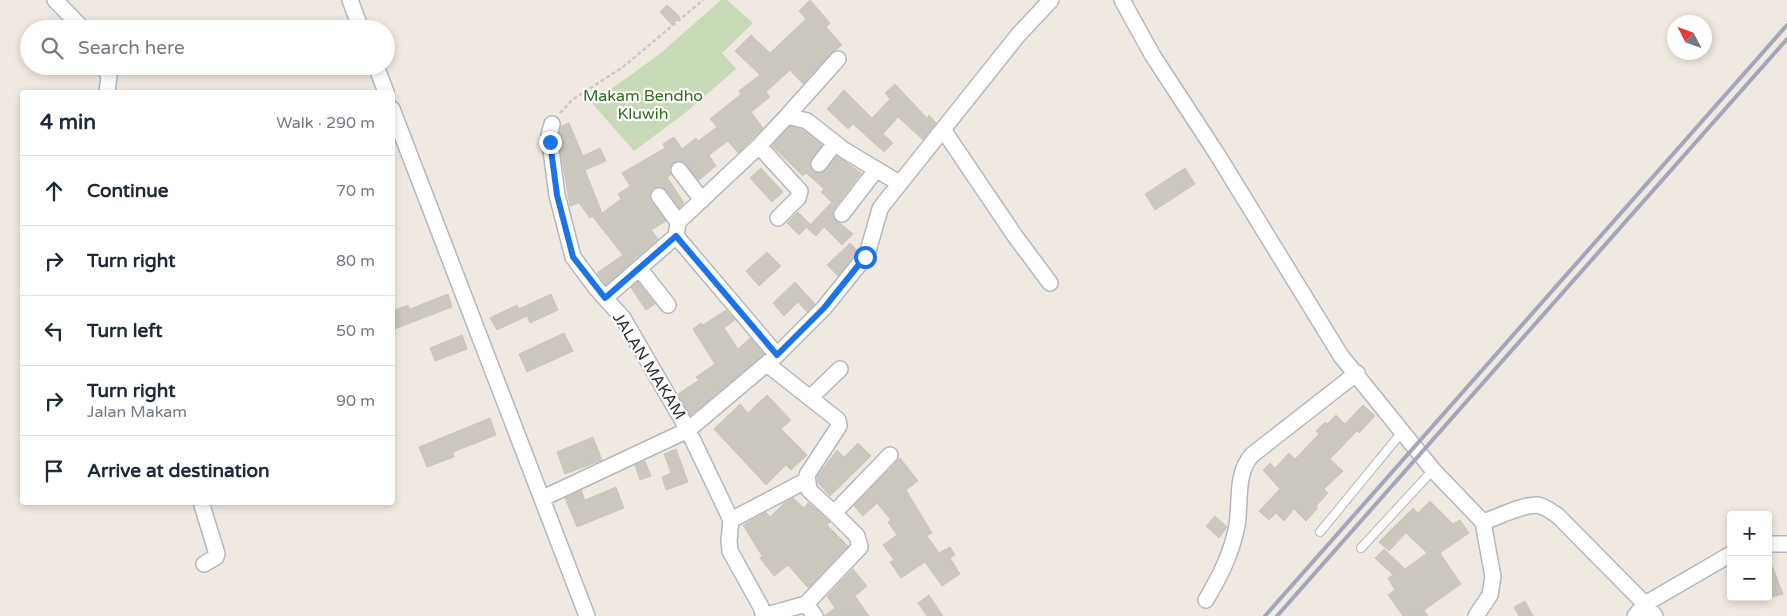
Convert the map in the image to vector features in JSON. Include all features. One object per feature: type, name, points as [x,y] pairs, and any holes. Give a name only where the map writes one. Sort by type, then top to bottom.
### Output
[{"type":"street","points":[[55,0],[74,20]]},
{"type":"street","points":[[350,0],[358,20]]},
{"type":"street","points":[[543,498],[688,430],[772,360],[824,308],[865,257],[880,209],[899,183],[944,131],[1031,19],[1051,0]]},
{"type":"street","points":[[1122,0],[1153,56],[1217,154],[1341,356],[1433,470],[1483,522],[1493,577],[1490,595],[1476,616]]},
{"type":"street","points":[[605,298],[639,268],[702,200],[759,146],[838,59]]},
{"type":"street","points":[[107,90],[108,75]]},
{"type":"street","points":[[379,75],[385,90]]},
{"type":"street","points":[[788,116],[807,121],[876,170],[899,183]]},
{"type":"street","points":[[395,117],[587,616]]},
{"type":"street","name":"JALAN MAKAM","points":[[552,124],[549,135],[557,195],[573,257],[623,318],[688,430],[731,520]]},
{"type":"street","points":[[944,131],[1015,236],[1050,283]]},
{"type":"street","points":[[819,164],[836,143]]},
{"type":"street","points":[[759,146],[800,191],[798,198],[778,218]]},
{"type":"street","points":[[679,170],[702,200]]},
{"type":"street","points":[[842,214],[876,170]]},
{"type":"street","points":[[659,196],[677,229],[772,360],[810,398],[838,420],[839,426],[809,470],[807,480],[809,490],[857,536],[860,547],[810,610],[764,616],[761,607],[730,551],[731,520],[807,480]]},
{"type":"street","points":[[639,268],[668,305]]},
{"type":"street","points":[[810,398],[840,369]]},
{"type":"street","points":[[1206,600],[1230,554],[1237,525],[1244,464],[1356,373]]},
{"type":"street","points":[[834,513],[890,454]]},
{"type":"street","points":[[202,505],[217,554],[216,557],[204,564]]},
{"type":"street","points":[[1483,522],[1527,506],[1538,505],[1546,508],[1558,516],[1645,612],[1728,556]]},
{"type":"lane","points":[[1320,532],[1402,432]]},
{"type":"lane","points":[[1361,548],[1433,470]]},
{"type":"path","points":[[552,124],[572,100],[623,67],[703,0]]},
{"type":"green space","name":"Makam Bendho Kluwih","points":[[721,0],[727,0],[753,23],[722,53],[736,69],[685,113],[634,151],[592,103],[661,53]]},
{"type":"building","points":[[810,0],[830,23],[826,27],[842,45],[831,53],[803,84],[790,70],[766,92],[770,97],[751,112],[763,128],[738,153],[728,141],[709,155],[716,166],[699,180],[683,162],[673,163],[670,167],[671,175],[667,177],[684,203],[679,208],[663,188],[653,189],[650,197],[666,221],[651,230],[658,239],[606,285],[597,273],[623,255],[592,216],[590,218],[579,203],[570,206],[559,142],[562,141],[559,133],[561,126],[569,123],[583,156],[600,148],[606,161],[585,170],[602,213],[621,199],[618,194],[630,186],[622,173],[665,148],[663,144],[674,137],[682,149],[696,138],[698,141],[717,127],[710,119],[741,94],[739,91],[760,75],[735,51],[751,35],[770,53],[806,19],[799,11]]},
{"type":"building","points":[[667,5],[680,17],[672,25],[660,12]]},
{"type":"building","points":[[895,84],[927,118],[929,115],[936,123],[923,140],[898,117],[883,134],[893,143],[884,152],[853,124],[848,129],[827,109],[844,90],[872,118],[890,99],[885,93]]},
{"type":"building","points":[[790,126],[805,131],[822,145],[810,162],[814,172],[823,172],[837,156],[861,173],[836,206],[821,192],[824,189],[806,173],[803,176],[772,146]]},
{"type":"building","points":[[761,168],[783,192],[772,202],[750,178]]},
{"type":"building","points":[[1185,168],[1195,184],[1155,210],[1145,194]]},
{"type":"building","points":[[831,203],[836,207],[834,218],[853,234],[842,245],[824,227],[816,236],[807,228]]},
{"type":"building","points":[[798,212],[810,224],[799,235],[787,223]]},
{"type":"building","points":[[850,243],[858,251],[838,276],[827,265]]},
{"type":"building","points":[[767,252],[781,266],[759,286],[746,271]]},
{"type":"building","points":[[638,282],[655,304],[646,310],[631,288]]},
{"type":"building","points":[[795,282],[815,304],[807,312],[798,302],[784,316],[773,303]]},
{"type":"building","points":[[448,294],[452,307],[395,329],[395,310],[408,305],[410,309]]},
{"type":"building","points":[[551,294],[558,310],[530,323],[527,316],[497,330],[490,318],[517,305],[519,309]]},
{"type":"building","points":[[726,310],[735,320],[724,328],[738,349],[750,338],[764,354],[690,416],[678,394],[699,380],[696,377],[715,364],[693,329],[701,323],[703,325]]},
{"type":"building","points":[[564,333],[573,351],[527,372],[519,354]]},
{"type":"building","points":[[462,335],[467,349],[435,361],[430,348]]},
{"type":"building","points":[[767,395],[791,420],[781,429],[807,455],[791,470],[786,465],[766,485],[714,429],[740,404],[748,413]]},
{"type":"building","points":[[1363,405],[1375,416],[1359,433],[1357,431],[1330,459],[1343,471],[1324,489],[1328,493],[1316,506],[1318,508],[1306,521],[1294,509],[1284,521],[1276,513],[1269,520],[1259,511],[1280,489],[1263,470],[1270,463],[1275,468],[1289,453],[1295,459],[1319,434],[1316,431],[1325,422],[1327,424],[1336,415],[1345,424]]},
{"type":"building","points":[[490,418],[496,435],[453,452],[454,457],[427,467],[419,447]]},
{"type":"building","points":[[593,437],[602,460],[565,474],[557,452]]},
{"type":"building","points":[[858,443],[871,456],[830,496],[818,483],[817,477],[837,450],[844,457]]},
{"type":"building","points":[[676,449],[688,482],[666,490],[662,477],[671,473],[664,454]]},
{"type":"building","points":[[900,458],[918,481],[906,490],[932,533],[927,536],[939,553],[950,547],[955,555],[950,558],[960,574],[942,586],[925,562],[901,578],[890,562],[894,560],[883,545],[897,535],[888,522],[891,520],[877,503],[863,516],[854,506]]},
{"type":"building","points":[[645,461],[651,476],[640,480],[635,465]]},
{"type":"building","points":[[616,487],[624,508],[577,527],[565,498],[581,490],[585,500]]},
{"type":"building","points":[[793,498],[804,508],[808,503],[817,510],[830,522],[827,525],[848,546],[808,588],[788,565],[774,576],[760,558],[762,556],[743,525],[766,512],[770,517],[784,503]]},
{"type":"building","points":[[1430,501],[1453,524],[1460,520],[1469,533],[1440,553],[1461,584],[1424,610],[1428,616],[1403,616],[1388,595],[1395,590],[1388,578],[1393,575],[1375,558],[1384,549],[1405,569],[1427,553],[1406,533],[1389,551],[1379,542],[1413,508],[1418,513]]},
{"type":"building","points":[[1215,516],[1227,527],[1219,538],[1206,526]]},
{"type":"building","points":[[1772,565],[1783,594],[1772,597]]},
{"type":"building","points":[[853,569],[867,586],[855,596],[869,616],[824,616],[835,608],[827,596]]},
{"type":"building","points":[[929,595],[943,616],[927,616],[918,603]]},
{"type":"building","points":[[1525,601],[1533,616],[1519,616],[1514,607]]},
{"type":"railway","points":[[1265,616],[1787,25]]},
{"type":"railway","points":[[1277,616],[1787,39]]},
{"type":"route","points":[[550,142],[557,195],[573,257],[605,298],[676,236],[777,355],[824,308],[865,257]]}]
